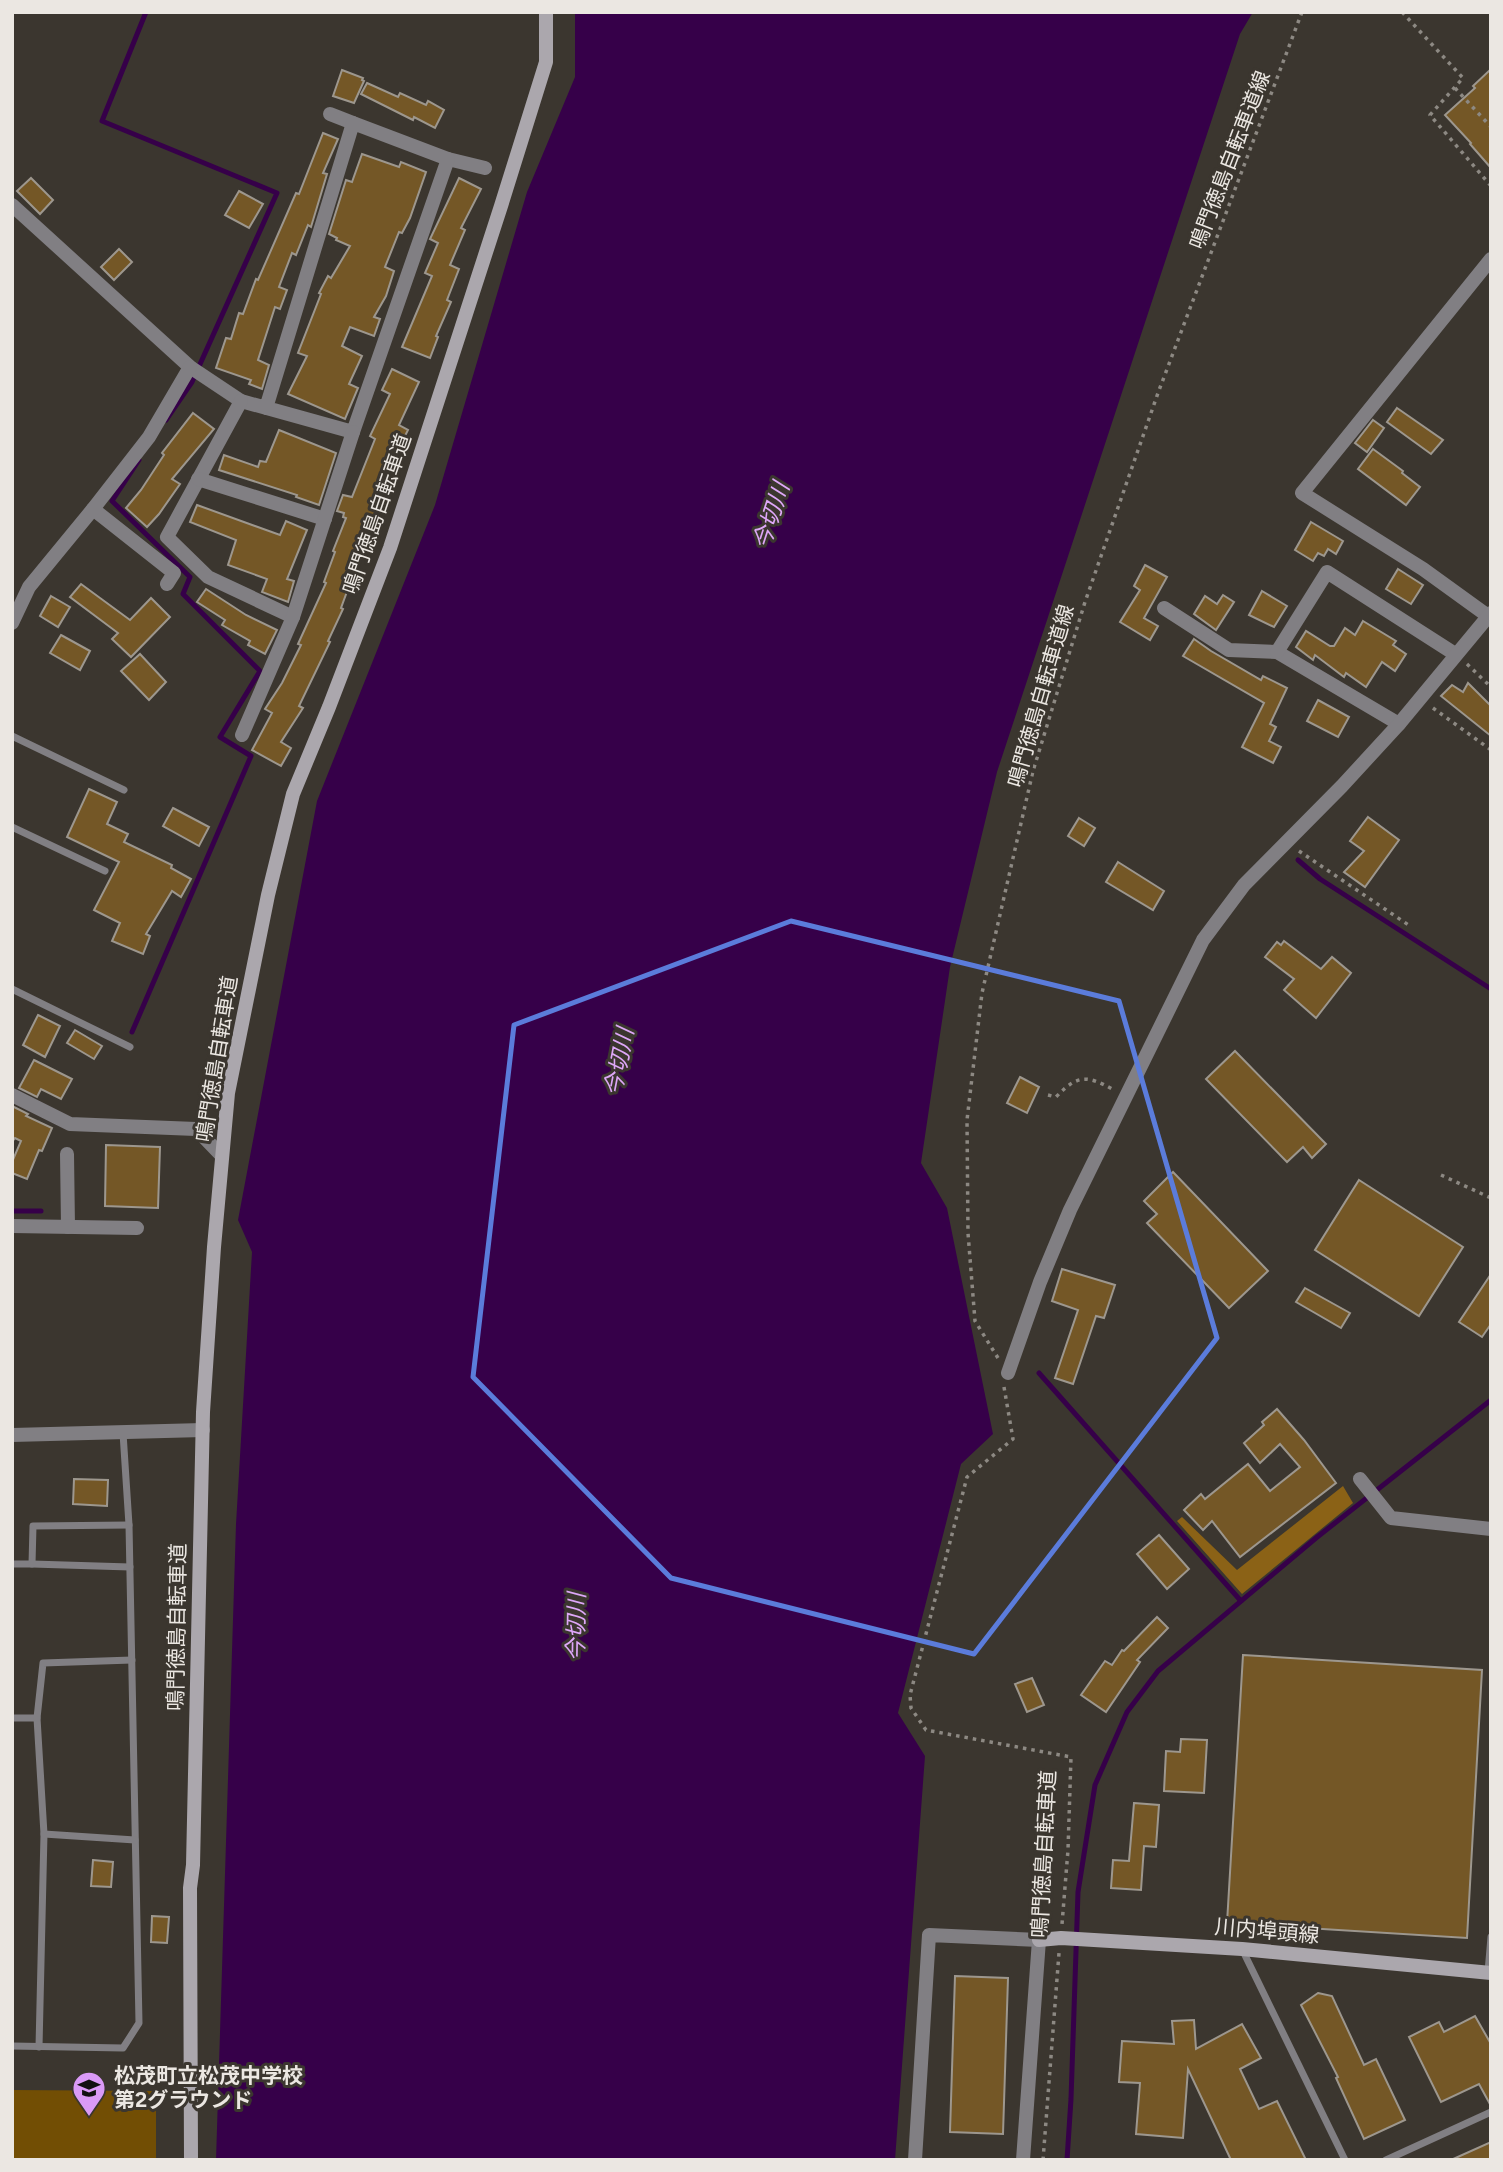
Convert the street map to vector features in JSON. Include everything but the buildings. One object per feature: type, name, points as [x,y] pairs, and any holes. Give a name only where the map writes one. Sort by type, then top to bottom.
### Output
[{"type":"main road","name":"鳴門徳島自転車道","points":[[191,2160],[190,1888],[193,1865],[203,1430],[212,1274],[231,1080],[268,895],[293,794],[390,548],[501,206],[546,62],[546,12]]},
{"type":"main road","name":"川内埠頭線","points":[[1039,1940],[1060,1938],[1242,1949],[1489,1973]]},
{"type":"street","points":[[330,114],[448,159],[485,168]]},
{"type":"street","points":[[265,408],[353,123]]},
{"type":"street","points":[[242,735],[293,617],[353,432],[448,159]]},
{"type":"street","points":[[12,205],[190,367],[241,401],[353,432]]},
{"type":"street","points":[[1007,1373],[1070,1210],[1203,940],[1244,885],[1399,724],[1490,615],[1423,569],[1302,493],[1491,259]]},
{"type":"street","points":[[12,623],[29,586],[149,437],[190,367]]},
{"type":"street","points":[[241,401],[167,537],[208,577],[293,617]]},
{"type":"street","points":[[198,479],[325,519]]},
{"type":"street","points":[[93,509],[174,573],[167,584]]},
{"type":"street","points":[[1277,652],[1327,572],[1455,654]]},
{"type":"street","points":[[1164,608],[1229,650],[1277,652],[1399,724]]},
{"type":"street","points":[[12,1095],[70,1124],[196,1129],[222,1156]]},
{"type":"street","points":[[66,1154],[68,1227]]},
{"type":"street","points":[[12,1226],[137,1228]]},
{"type":"street","points":[[12,1435],[203,1430]]},
{"type":"street","points":[[1360,1479],[1391,1518],[1491,1529]]},
{"type":"street","points":[[915,2160],[929,1935],[1039,1940],[1023,2160]]},
{"type":"lane","points":[[12,736],[124,790]]},
{"type":"lane","points":[[12,827],[105,871]]},
{"type":"lane","points":[[12,989],[130,1048]]},
{"type":"lane","points":[[12,2046],[123,2048],[139,2023],[129,1525],[124,1433]]},
{"type":"lane","points":[[32,1564],[33,1526],[129,1525]]},
{"type":"lane","points":[[12,1564],[130,1567]]},
{"type":"lane","points":[[39,2047],[44,1834],[37,1718],[43,1662],[132,1660]]},
{"type":"lane","points":[[12,1718],[37,1718]]},
{"type":"lane","points":[[44,1834],[135,1840]]},
{"type":"lane","points":[[1489,1973],[1491,1937]]},
{"type":"lane","points":[[1242,1949],[1345,2160]]},
{"type":"lane","points":[[1386,2160],[1491,2112]]},
{"type":"path","name":"鳴門徳島自転車道線","points":[[1007,1373],[975,1321],[968,1233],[967,1120],[982,993],[1033,772],[1085,602],[1158,393],[1303,12]]},
{"type":"path","points":[[1402,12],[1463,78],[1430,115],[1491,186]]},
{"type":"path","points":[[1455,88],[1491,127]]},
{"type":"path","points":[[1455,654],[1491,687]]},
{"type":"path","points":[[1420,698],[1491,750]]},
{"type":"path","points":[[1286,842],[1410,926]]},
{"type":"path","points":[[1048,1095],[1056,1097],[1071,1081],[1094,1079],[1125,1096]]},
{"type":"path","points":[[1441,1175],[1491,1198]]},
{"type":"path","name":"鳴門徳島自転車道","points":[[1007,1373],[1004,1384],[1013,1439],[967,1476],[910,1695],[911,1708],[926,1730],[1071,1757],[1068,1850],[1043,2160]]},
{"type":"highlighted area","points":[[791,921],[1119,1001],[1217,1338],[974,1654],[671,1578],[473,1377],[514,1025]]},
{"type":"shaded area","points":[[1343,1486],[1353,1503],[1242,1594],[1177,1521],[1182,1517],[1237,1570]]},
{"type":"shaded area","name":"松茂町立松茂中学校 第2グラウンド","points":[[12,2090],[156,2091],[156,2160],[12,2160]]},
{"type":"water","name":"今切川","points":[[575,12],[1253,12],[1240,34],[997,772],[950,967],[921,1163],[947,1208],[993,1434],[961,1464],[898,1713],[925,1756],[895,2160],[216,2160],[236,1524],[252,1252],[238,1220],[317,801],[435,505],[527,192],[575,77]]},
{"type":"waterway","points":[[146,12],[102,121],[277,193],[192,382],[166,420]]},
{"type":"waterway","points":[[132,1032],[251,756],[220,737],[260,671],[183,594],[190,577],[112,501],[139,460]]},
{"type":"waterway","points":[[1298,860],[1320,879],[1491,989]]},
{"type":"waterway","points":[[12,1211],[41,1211]]},
{"type":"waterway","points":[[1039,1373],[1241,1601]]},
{"type":"waterway","points":[[1067,2160],[1078,1892],[1095,1785],[1127,1712],[1158,1671],[1316,1538],[1491,1400]]},
{"type":"place","name":"松茂町立松茂中学校 第2グラウンド","points":[[89,2118]]}]
